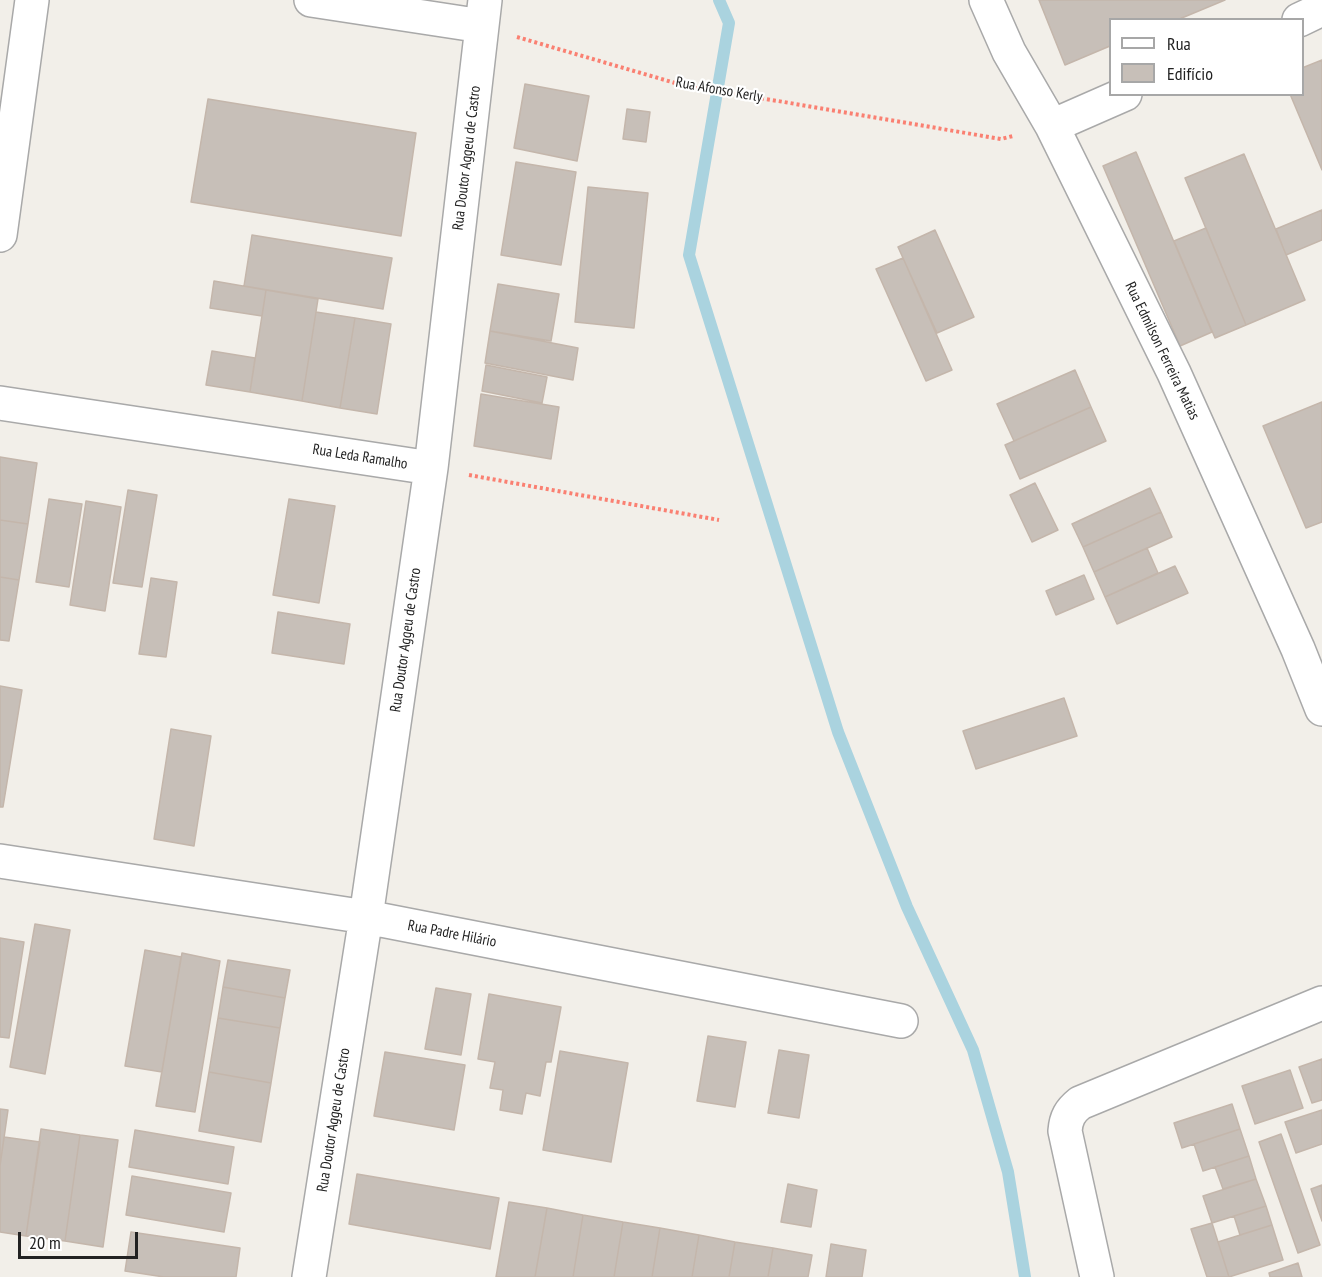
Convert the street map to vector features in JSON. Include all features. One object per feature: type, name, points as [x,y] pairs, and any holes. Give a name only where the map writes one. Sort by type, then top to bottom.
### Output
[{"type":"street","points":[[0,236],[32,0]]},
{"type":"street","points":[[311,0],[484,13]]},
{"type":"street","name":"Rua Edmilson Ferreira Matias","points":[[986,0],[1009,52],[1052,126],[1174,373],[1293,639],[1322,710]]},
{"type":"street","points":[[1303,18],[1322,9]]},
{"type":"street","name":"Rua Doutor Aggeu de Castro","points":[[309,1277],[366,917],[431,468],[484,13]]},
{"type":"street","points":[[1052,126],[1120,96]]},
{"type":"street","name":"Rua Leda Ramalho","points":[[0,403],[431,468]]},
{"type":"street","name":"Rua Padre Hilário","points":[[0,861],[366,917],[901,1021]]},
{"type":"street","points":[[1097,1277],[1065,1131],[1071,1110],[1080,1103],[1322,1003]]},
{"type":"path","name":"Rua Afonso Kerly","points":[[484,13],[689,87],[1001,139],[1052,126]]},
{"type":"path","points":[[431,468],[719,519]]},
{"type":"building","points":[[1039,0],[1225,0],[1182,18],[1109,18],[1109,46],[1065,65]]},
{"type":"building","points":[[1322,60],[1322,170],[1291,96],[1304,96],[1304,67]]},
{"type":"building","points":[[525,84],[589,96],[577,161],[514,148]]},
{"type":"building","points":[[208,99],[416,133],[401,236],[191,202]]},
{"type":"building","points":[[627,109],[650,112],[646,142],[623,139]]},
{"type":"building","points":[[1136,152],[1212,332],[1180,346],[1103,166]]},
{"type":"building","points":[[1244,154],[1305,300],[1246,325],[1185,178]]},
{"type":"building","points":[[516,162],[576,172],[561,265],[501,255]]},
{"type":"building","points":[[588,187],[648,193],[634,328],[575,322]]},
{"type":"building","points":[[1322,210],[1322,240],[1286,255],[1276,229]]},
{"type":"building","points":[[1206,228],[1246,325],[1215,338],[1174,241]]},
{"type":"building","points":[[935,230],[974,317],[937,333],[898,247]]},
{"type":"building","points":[[252,235],[392,258],[383,309],[244,286]]},
{"type":"building","points":[[903,258],[952,370],[926,381],[876,269]]},
{"type":"building","points":[[214,281],[266,290],[262,316],[210,308]]},
{"type":"building","points":[[498,284],[559,294],[551,341],[490,331]]},
{"type":"building","points":[[266,290],[318,299],[302,401],[250,392]]},
{"type":"building","points":[[316,312],[355,318],[340,408],[302,401]]},
{"type":"building","points":[[355,318],[391,324],[377,414],[340,408]]},
{"type":"building","points":[[490,331],[578,348],[573,380],[485,363]]},
{"type":"building","points":[[212,351],[255,358],[250,392],[206,385]]},
{"type":"building","points":[[486,365],[547,377],[542,403],[482,391]]},
{"type":"building","points":[[1075,370],[1091,407],[1014,441],[997,404]]},
{"type":"building","points":[[481,394],[559,407],[551,459],[474,446]]},
{"type":"building","points":[[1322,402],[1322,522],[1306,528],[1263,426]]},
{"type":"building","points":[[1091,407],[1106,441],[1020,479],[1005,445]]},
{"type":"building","points":[[0,457],[37,463],[28,524],[0,520]]},
{"type":"building","points":[[1035,483],[1058,530],[1032,542],[1010,495]]},
{"type":"building","points":[[1150,488],[1161,512],[1083,547],[1072,524]]},
{"type":"building","points":[[128,490],[157,495],[142,587],[113,583]]},
{"type":"building","points":[[49,499],[82,504],[69,587],[36,582]]},
{"type":"building","points":[[289,499],[335,506],[319,603],[273,595]]},
{"type":"building","points":[[86,501],[121,507],[105,611],[70,605]]},
{"type":"building","points":[[1161,512],[1172,537],[1094,572],[1083,547]]},
{"type":"building","points":[[0,520],[28,524],[19,580],[0,577]]},
{"type":"building","points":[[1147,548],[1158,573],[1105,597],[1094,572]]},
{"type":"building","points":[[1175,566],[1188,593],[1117,624],[1105,597]]},
{"type":"building","points":[[1084,575],[1094,599],[1056,615],[1046,591]]},
{"type":"building","points":[[0,577],[19,580],[9,641],[0,640]]},
{"type":"building","points":[[151,578],[177,582],[166,657],[139,654]]},
{"type":"building","points":[[278,612],[350,624],[344,664],[272,653]]},
{"type":"building","points":[[0,686],[22,690],[3,807],[0,807]]},
{"type":"building","points":[[1064,698],[1077,736],[976,769],[963,731]]},
{"type":"building","points":[[171,729],[211,736],[194,846],[154,839]]},
{"type":"building","points":[[35,924],[70,930],[45,1074],[10,1067]]},
{"type":"building","points":[[0,938],[24,942],[9,1038],[0,1037]]},
{"type":"building","points":[[145,950],[181,957],[162,1072],[125,1066]]},
{"type":"building","points":[[182,953],[220,961],[195,1112],[156,1106]]},
{"type":"building","points":[[228,960],[290,970],[285,998],[223,987]]},
{"type":"building","points":[[223,987],[285,998],[280,1028],[218,1018]]},
{"type":"building","points":[[436,988],[471,994],[461,1055],[425,1049]]},
{"type":"building","points":[[489,994],[561,1007],[551,1062],[546,1062],[540,1096],[526,1093],[522,1114],[500,1110],[503,1090],[490,1088],[495,1062],[478,1059]]},
{"type":"building","points":[[218,1018],[280,1028],[271,1083],[209,1072]]},
{"type":"building","points":[[708,1036],[746,1042],[735,1107],[697,1101]]},
{"type":"building","points":[[779,1050],[809,1055],[799,1118],[768,1113]]},
{"type":"building","points":[[560,1051],[628,1063],[611,1162],[543,1150]]},
{"type":"building","points":[[385,1052],[465,1065],[454,1130],[374,1116]]},
{"type":"building","points":[[1322,1059],[1322,1100],[1312,1103],[1299,1067]]},
{"type":"building","points":[[1290,1070],[1303,1108],[1255,1124],[1242,1086]]},
{"type":"building","points":[[209,1072],[271,1083],[261,1142],[199,1131]]},
{"type":"building","points":[[1232,1104],[1240,1129],[1182,1148],[1174,1123]]},
{"type":"building","points":[[0,1109],[8,1110],[0,1166]]},
{"type":"building","points":[[1322,1110],[1322,1144],[1296,1153],[1285,1122]]},
{"type":"building","points":[[41,1129],[80,1135],[65,1241],[26,1236]]},
{"type":"building","points":[[1240,1129],[1249,1156],[1203,1171],[1194,1144]]},
{"type":"building","points":[[135,1130],[234,1147],[228,1184],[129,1167]]},
{"type":"building","points":[[1281,1134],[1320,1245],[1298,1253],[1259,1142]]},
{"type":"building","points":[[80,1135],[118,1140],[103,1247],[65,1241]]},
{"type":"building","points":[[4,1137],[40,1142],[26,1236],[0,1232],[0,1166]]},
{"type":"building","points":[[1249,1156],[1256,1179],[1223,1189],[1215,1167]]},
{"type":"building","points":[[357,1174],[499,1198],[490,1249],[349,1224]]},
{"type":"building","points":[[132,1176],[231,1193],[224,1232],[126,1215]]},
{"type":"building","points":[[1256,1179],[1266,1206],[1212,1223],[1203,1196]]},
{"type":"building","points":[[788,1184],[817,1190],[811,1227],[781,1222]]},
{"type":"building","points":[[1322,1185],[1322,1221],[1311,1189]]},
{"type":"building","points":[[509,1202],[547,1208],[535,1277],[496,1277]]},
{"type":"building","points":[[1266,1206],[1272,1225],[1240,1235],[1234,1216]]},
{"type":"building","points":[[547,1208],[583,1215],[573,1277],[535,1277]]},
{"type":"building","points":[[583,1215],[623,1222],[614,1277],[573,1277]]},
{"type":"building","points":[[623,1222],[660,1228],[652,1277],[614,1277]]},
{"type":"building","points":[[1212,1223],[1229,1277],[1207,1277],[1191,1229]]},
{"type":"building","points":[[1272,1225],[1283,1260],[1229,1277],[1218,1242]]},
{"type":"building","points":[[660,1228],[699,1235],[692,1277],[652,1277]]},
{"type":"building","points":[[131,1232],[240,1248],[236,1277],[164,1277],[125,1271]]},
{"type":"building","points":[[699,1235],[735,1242],[729,1277],[692,1277]]},
{"type":"building","points":[[735,1242],[773,1248],[768,1277],[729,1277]]},
{"type":"building","points":[[831,1244],[866,1250],[862,1277],[826,1277]]},
{"type":"building","points":[[773,1248],[812,1255],[808,1277],[768,1277]]},
{"type":"building","points":[[1298,1263],[1302,1277],[1270,1277],[1269,1273]]},
{"type":"waterway","points":[[719,0],[729,23],[689,255],[838,732],[907,907],[973,1050],[1008,1172],[1025,1277]]}]
